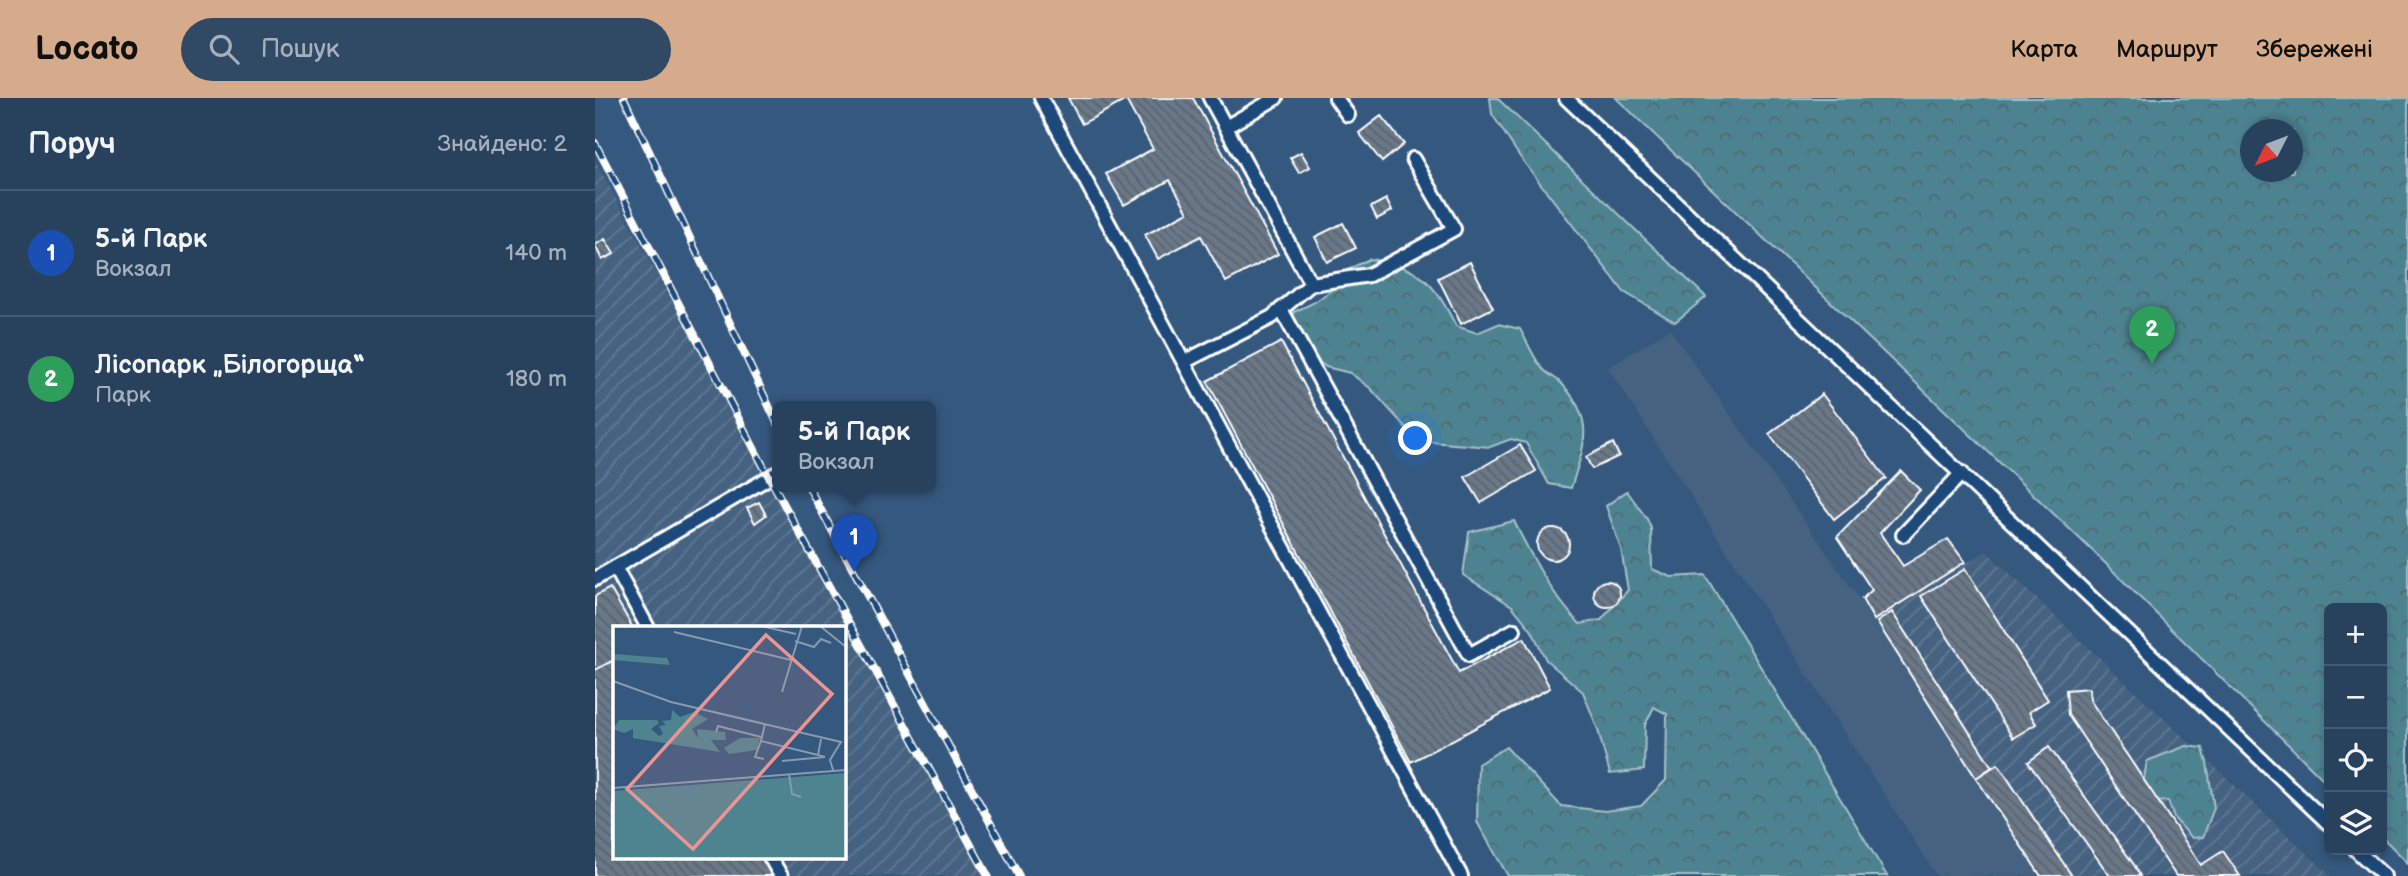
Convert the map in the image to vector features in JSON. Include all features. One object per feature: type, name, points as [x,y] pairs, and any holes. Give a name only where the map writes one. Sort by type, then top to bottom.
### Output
[{"type":"lane","points":[[1041,98],[1461,876]]},
{"type":"lane","points":[[1210,98],[1311,284]]},
{"type":"lane","points":[[1226,127],[1276,98]]},
{"type":"lane","points":[[1336,98],[1348,115]]},
{"type":"lane","points":[[1566,98],[2324,819]]},
{"type":"lane","points":[[1184,362],[1272,317],[1311,284],[1369,275],[1454,229],[1413,159]]},
{"type":"lane","points":[[1281,309],[1469,655],[1514,630]]},
{"type":"lane","points":[[1903,535],[1962,473]]},
{"type":"lane","points":[[595,579],[772,476]]},
{"type":"lane","points":[[615,567],[647,626]]},
{"type":"lane","points":[[2361,855],[2384,876]]},
{"type":"lane","points":[[772,858],[781,876]]},
{"type":"shaded area","points":[[595,160],[772,486],[772,492],[775,492],[984,876],[595,876]]},
{"type":"shaded area","points":[[1670,329],[1874,620],[2038,876],[1937,876],[1608,368]]},
{"type":"shaded area","points":[[1986,551],[2331,876],[2038,876],[1874,620]]},
{"type":"green space","points":[[1490,98],[1497,98],[1706,297],[1675,322],[1624,292],[1520,157],[1492,114]]},
{"type":"green space","points":[[1616,98],[2408,98],[2408,863],[2387,842],[2387,603],[2324,603],[2324,780],[2098,556]]},
{"type":"green space","points":[[1369,259],[1401,267],[1423,279],[1440,298],[1456,326],[1477,333],[1498,324],[1520,329],[1539,364],[1563,385],[1580,411],[1583,447],[1571,488],[1549,484],[1526,443],[1511,439],[1490,447],[1418,441],[1370,388],[1350,373],[1326,367],[1307,353],[1293,335],[1294,312],[1315,302],[1333,289],[1347,270]]},
{"type":"green space","points":[[1627,491],[1651,528],[1652,569],[1671,577],[1705,575],[1887,876],[1508,876],[1477,822],[1478,764],[1506,747],[1561,806],[1605,811],[1641,806],[1666,780],[1667,714],[1654,707],[1645,725],[1644,770],[1610,774],[1598,730],[1583,692],[1546,660],[1532,631],[1512,606],[1463,575],[1469,532],[1514,521],[1543,575],[1570,613],[1580,624],[1601,620],[1628,590],[1621,549],[1606,506]]},
{"type":"green space","points":[[2186,746],[2203,748],[2207,763],[2214,808],[2203,837],[2192,838],[2174,818],[2168,801],[2155,802],[2142,791],[2147,761]]},
{"type":"building","points":[[1068,98],[1193,98],[1278,254],[1226,282],[1201,236],[1158,259],[1145,235],[1188,212],[1170,180],[1124,205],[1106,174],[1153,149],[1126,100],[1082,124]]},
{"type":"building","points":[[1381,116],[1404,144],[1382,162],[1359,133]]},
{"type":"building","points":[[1301,152],[1310,167],[1299,173],[1290,158]]},
{"type":"building","points":[[1386,199],[1392,211],[1377,219],[1371,207]]},
{"type":"building","points":[[1343,223],[1356,248],[1327,262],[1315,237]]},
{"type":"building","points":[[605,239],[614,254],[602,260],[595,245]]},
{"type":"building","points":[[1470,262],[1493,308],[1461,324],[1438,278]]},
{"type":"building","points":[[1281,342],[1459,673],[1524,638],[1550,688],[1411,762],[1207,381]]},
{"type":"building","points":[[1822,394],[1886,478],[1834,519],[1769,434]]},
{"type":"building","points":[[1613,443],[1619,456],[1592,469],[1586,457]]},
{"type":"building","points":[[1520,445],[1536,471],[1481,503],[1465,477]]},
{"type":"building","points":[[1901,471],[1920,490],[1880,533],[1903,566],[1948,539],[1965,562],[1874,620],[1862,599],[1872,590],[1837,537]]},
{"type":"building","points":[[759,502],[766,515],[755,523],[747,508]]},
{"type":"building","points":[[1553,528],[1564,533],[1569,544],[1564,555],[1553,560],[1542,555],[1537,544],[1542,533]]},
{"type":"building","points":[[1965,569],[2048,700],[2029,712],[2036,724],[2013,738],[1921,596]]},
{"type":"building","points":[[1607,581],[1616,585],[1620,594],[1616,603],[1607,607],[1598,603],[1594,594],[1598,585]]},
{"type":"building","points":[[610,588],[632,626],[613,626],[613,661],[595,670],[595,596]]},
{"type":"building","points":[[1892,612],[1992,767],[1976,778],[1877,622]]},
{"type":"building","points":[[613,661],[613,858],[765,858],[775,876],[595,876],[595,670]]},
{"type":"building","points":[[2089,688],[2090,700],[2201,865],[2223,851],[2240,876],[2176,876],[2068,715],[2066,690]]},
{"type":"building","points":[[2049,747],[2140,876],[2110,876],[2028,762]]},
{"type":"building","points":[[1998,764],[2072,876],[2041,876],[1976,778]]},
{"type":"railway","points":[[624,98],[772,412]]},
{"type":"railway","points":[[595,143],[772,482]]},
{"type":"railway","points":[[777,492],[988,876]]},
{"type":"railway","points":[[811,492],[1019,876]]},
{"type":"place","name":"Лісопарк „Білогорща“","points":[[2152,364]]},
{"type":"place","name":"5-й Парк","points":[[854,572]]}]
